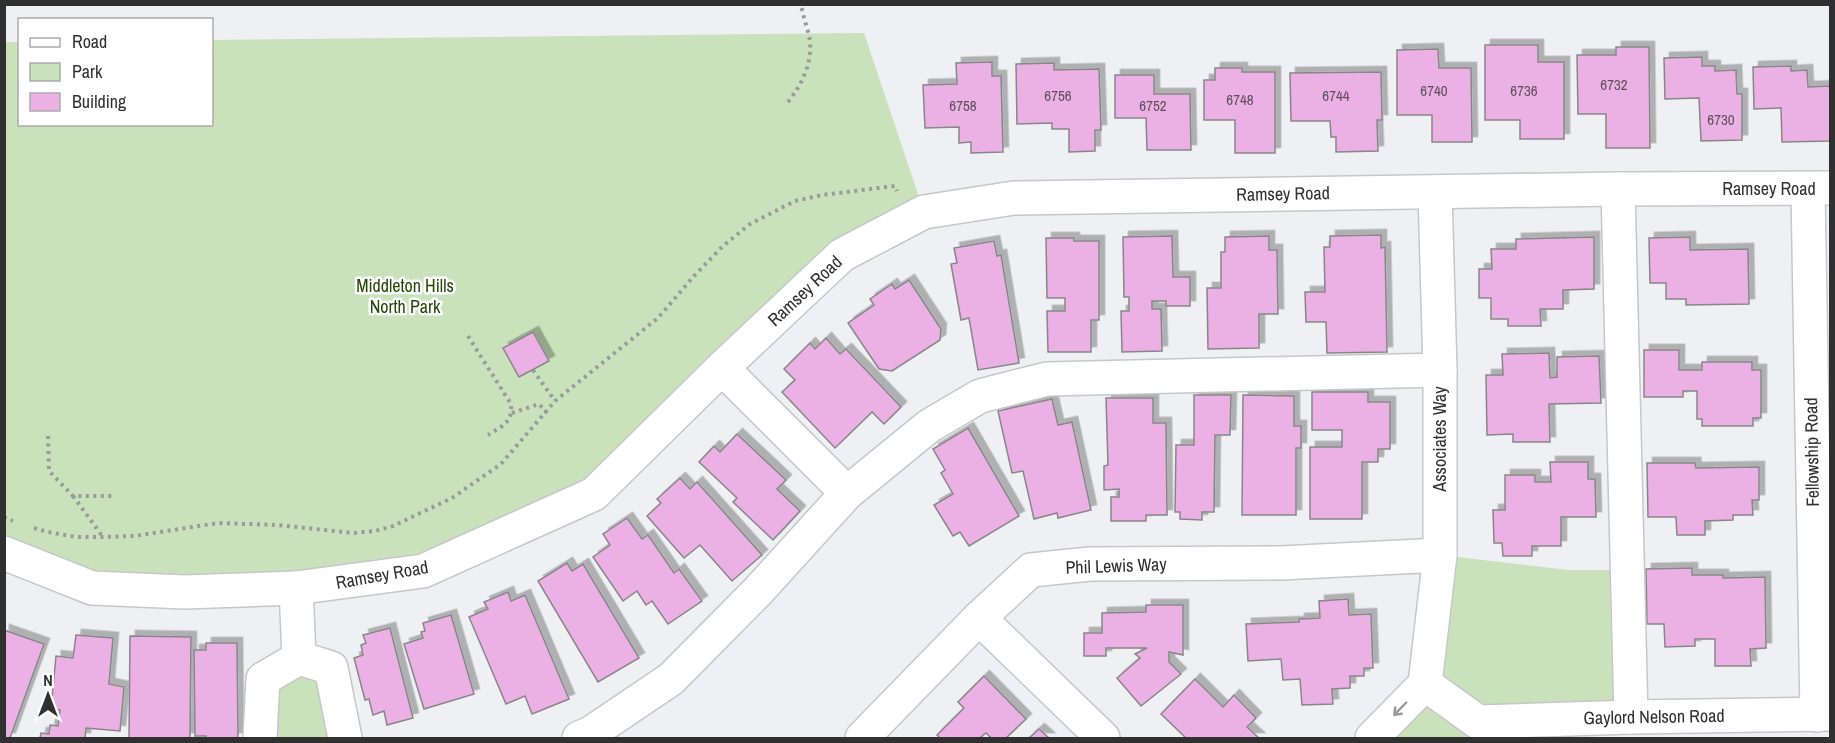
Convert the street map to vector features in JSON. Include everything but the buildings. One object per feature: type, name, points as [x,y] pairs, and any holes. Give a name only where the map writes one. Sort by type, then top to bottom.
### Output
[{"type":"street","name":"Ramsey Road","points":[[4,553],[92,588],[185,592],[296,588],[423,571],[594,494],[842,255],[924,212],[1014,198],[1819,188]]},
{"type":"street","name":"Fellowship Road","points":[[1819,188],[1824,714]]},
{"type":"street","points":[[1618,189],[1631,717]]},
{"type":"street","name":"Associates Way","points":[[1425,684],[1440,555],[1440,370],[1435,192]]},
{"type":"street","points":[[723,368],[847,493]]},
{"type":"street","points":[[579,738],[591,733],[671,679],[759,590],[847,493],[929,426],[980,396],[1047,379],[1440,370]]},
{"type":"street","name":"Phil Lewis Way","points":[[861,738],[979,618],[1031,570],[1090,564],[1281,563],[1440,555]]},
{"type":"street","points":[[296,588],[299,658]]},
{"type":"street","points":[[979,618],[1103,738]]},
{"type":"street","points":[[260,738],[263,679],[299,658],[331,668],[345,738]]},
{"type":"street","points":[[1372,738],[1425,684],[1477,730]]},
{"type":"street","name":"Gaylord Nelson Road","points":[[1477,730],[1631,717],[1824,714]]},
{"type":"path","points":[[789,102],[800,86],[809,60],[810,41],[801,4]]},
{"type":"path","points":[[26,525],[76,537],[134,536],[218,523],[277,525],[354,533],[375,531],[417,516],[452,498],[501,464],[555,401],[658,318],[708,261],[750,224],[795,201],[822,195],[895,186]]},
{"type":"path","points":[[468,336],[512,404],[509,421],[488,435]]},
{"type":"path","points":[[533,370],[555,401]]},
{"type":"path","points":[[512,413],[539,404],[546,413]]},
{"type":"path","points":[[48,436],[50,471],[73,496],[104,537]]},
{"type":"path","points":[[73,496],[112,496]]},
{"type":"path","points":[[4,517],[15,522]]},
{"type":"green space","name":"Middleton Hills North Park","points":[[864,33],[924,212],[842,255],[594,494],[423,571],[185,592],[5,553],[4,42],[18,42],[18,126],[213,126],[213,40]]},
{"type":"green space","points":[[1440,555],[1568,570],[1629,570],[1631,717],[1478,722],[1476,738],[1372,738],[1425,684]]},
{"type":"green space","points":[[331,668],[345,738],[260,738],[263,679]]}]
